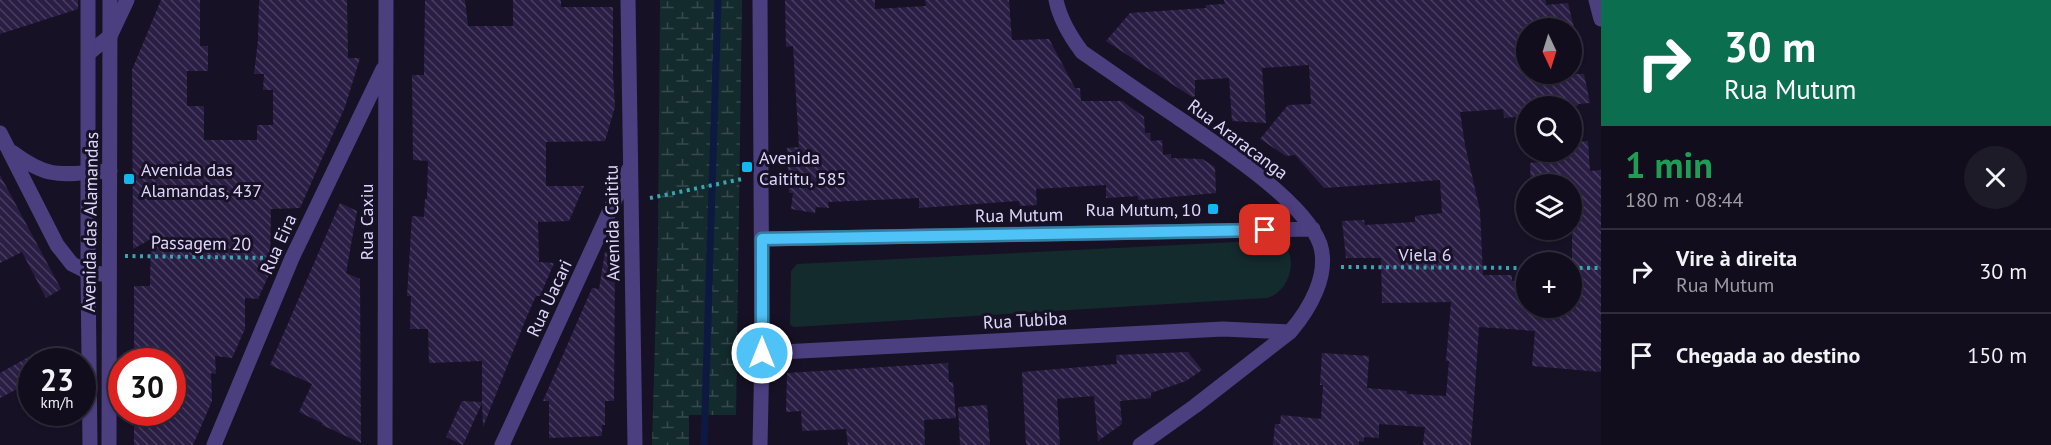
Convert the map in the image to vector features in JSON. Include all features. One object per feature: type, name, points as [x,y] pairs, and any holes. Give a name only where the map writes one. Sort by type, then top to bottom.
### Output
[{"type":"street","name":"Avenida das Alamandas","points":[[88,0],[87,272],[90,445]]},
{"type":"street","name":"Avenida das Alamandas","points":[[110,0],[110,445]]},
{"type":"street","points":[[89,53],[111,36],[127,0]]},
{"type":"street","name":"Rua Caxiu","points":[[385,445],[386,0]]},
{"type":"street","name":"Avenida Caititu","points":[[628,0],[634,445]]},
{"type":"street","points":[[760,0],[762,239],[760,445]]},
{"type":"street","name":"Rua Araracanga","points":[[1056,0],[1059,14],[1072,39],[1082,52],[1240,160],[1282,195],[1313,229],[1320,246],[1322,267],[1316,291],[1302,318],[1290,332],[1195,406],[1140,445]]},
{"type":"street","points":[[1596,0],[1601,19]]},
{"type":"street","name":"Rua Eira","points":[[214,445],[292,258],[386,64]]},
{"type":"street","points":[[0,133],[57,245],[72,264],[87,272],[109,275]]},
{"type":"street","points":[[9,150],[39,170],[52,174],[110,171]]},
{"type":"street","name":"Rua Uacari","points":[[502,445],[630,167]]},
{"type":"street","name":"Rua Mutum","points":[[762,239],[1313,229]]},
{"type":"street","name":"Rua Tubiba","points":[[762,353],[1223,329],[1290,332]]},
{"type":"path","points":[[631,202],[736,179]]},
{"type":"path","name":"Passagem 20","points":[[110,255],[292,258]]},
{"type":"path","name":"Viela 6","points":[[1322,267],[1516,268]]},
{"type":"path","points":[[1582,268],[1601,268]]},
{"type":"green space","points":[[660,0],[742,0],[736,415],[689,415],[689,445],[652,445],[658,240]]},
{"type":"green space","points":[[1276,240],[1284,245],[1289,253],[1290,271],[1282,288],[1266,298],[794,327],[790,325],[791,271],[797,264]]},
{"type":"building","points":[[0,0],[78,0],[78,9],[0,34]]},
{"type":"building","points":[[161,0],[200,0],[200,46],[208,46],[208,71],[187,71],[187,106],[204,106],[204,140],[257,140],[257,125],[273,125],[273,90],[263,90],[264,74],[254,74],[259,0],[347,0],[348,58],[360,58],[345,107],[300,208],[271,209],[270,272],[258,299],[245,298],[245,329],[232,358],[215,356],[216,374],[211,373],[212,401],[193,445],[134,445],[134,426],[186,426],[186,348],[134,348],[134,286],[150,286],[151,239],[133,249],[132,70]]},
{"type":"building","points":[[425,0],[465,0],[468,26],[513,26],[513,0],[561,0],[561,7],[613,7],[615,107],[605,141],[546,142],[546,186],[584,186],[569,221],[538,222],[539,262],[554,263],[540,296],[536,296],[527,316],[483,427],[482,403],[463,445],[446,437],[462,401],[482,402],[482,361],[429,363],[428,329],[410,329],[411,296],[407,296],[412,216],[424,217],[425,199],[427,199],[428,161],[413,160],[412,75],[424,75]]},
{"type":"building","points":[[785,0],[875,0],[875,9],[926,6],[925,0],[1009,0],[1012,40],[1049,39],[1075,88],[1080,88],[1081,101],[1122,101],[1144,117],[1145,133],[1150,133],[1151,141],[1162,140],[1163,155],[1171,154],[1171,158],[1202,159],[1215,167],[1216,193],[1138,200],[1138,196],[1106,198],[1106,185],[1036,189],[1037,205],[1020,206],[1019,201],[919,208],[919,198],[828,202],[829,208],[816,207],[815,213],[791,209],[793,193],[789,193],[787,148],[799,147],[793,46],[786,47]]},
{"type":"building","points":[[1224,0],[1546,0],[1546,5],[1568,3],[1572,18],[1516,18],[1516,84],[1582,84],[1582,74],[1584,74],[1590,103],[1582,104],[1582,96],[1516,96],[1516,117],[1504,118],[1503,109],[1460,112],[1480,211],[1483,275],[1512,275],[1512,281],[1516,281],[1516,318],[1582,318],[1582,252],[1572,252],[1572,240],[1582,240],[1582,174],[1531,174],[1530,163],[1582,162],[1582,141],[1588,141],[1590,171],[1601,170],[1601,372],[1532,366],[1535,331],[1479,327],[1471,445],[1423,445],[1425,427],[1379,424],[1379,438],[1364,437],[1364,442],[1359,441],[1359,445],[1273,445],[1275,424],[1280,424],[1281,415],[1321,419],[1322,353],[1369,356],[1367,388],[1407,391],[1407,394],[1446,396],[1449,361],[1446,361],[1451,302],[1382,303],[1381,258],[1346,258],[1342,221],[1364,220],[1365,225],[1415,222],[1415,216],[1442,213],[1440,180],[1324,188],[1295,155],[1286,156],[1260,139],[1288,105],[1311,104],[1309,65],[1262,68],[1266,123],[1232,121],[1229,78],[1195,80],[1195,99],[1106,41],[1130,13],[1206,8],[1206,5],[1225,4]]},
{"type":"building","points":[[0,175],[61,289],[46,298],[22,252],[0,263]]},
{"type":"building","points":[[340,203],[357,211],[346,273],[360,279],[361,443],[299,412],[312,384],[270,365]]},
{"type":"building","points":[[605,252],[615,253],[614,401],[605,401],[605,425],[602,425],[602,436],[549,438],[549,401],[543,401],[592,288],[599,289]]},
{"type":"building","points":[[1188,352],[1202,370],[1186,381],[1151,393],[1151,398],[1120,401],[1122,424],[1098,441],[1094,396],[1057,399],[1060,445],[1026,445],[1022,372],[1117,364],[1116,355]]},
{"type":"building","points":[[18,363],[18,388],[0,398],[0,373]]},
{"type":"building","points":[[948,363],[949,382],[953,382],[956,418],[924,420],[925,445],[848,445],[846,429],[802,431],[801,411],[786,412],[787,373]]},
{"type":"building","points":[[987,405],[990,445],[960,445],[958,407]]},
{"type":"waterway","points":[[704,445],[718,0]]},
{"type":"place","name":"Avenida Caititu, 585","points":[[747,167]]},
{"type":"place","name":"Avenida das Alamandas, 437","points":[[129,179]]},
{"type":"place","name":"Rua Mutum, 10","points":[[1213,209]]},
{"type":"route","points":[[762,353],[762,239],[1265,230]]}]
